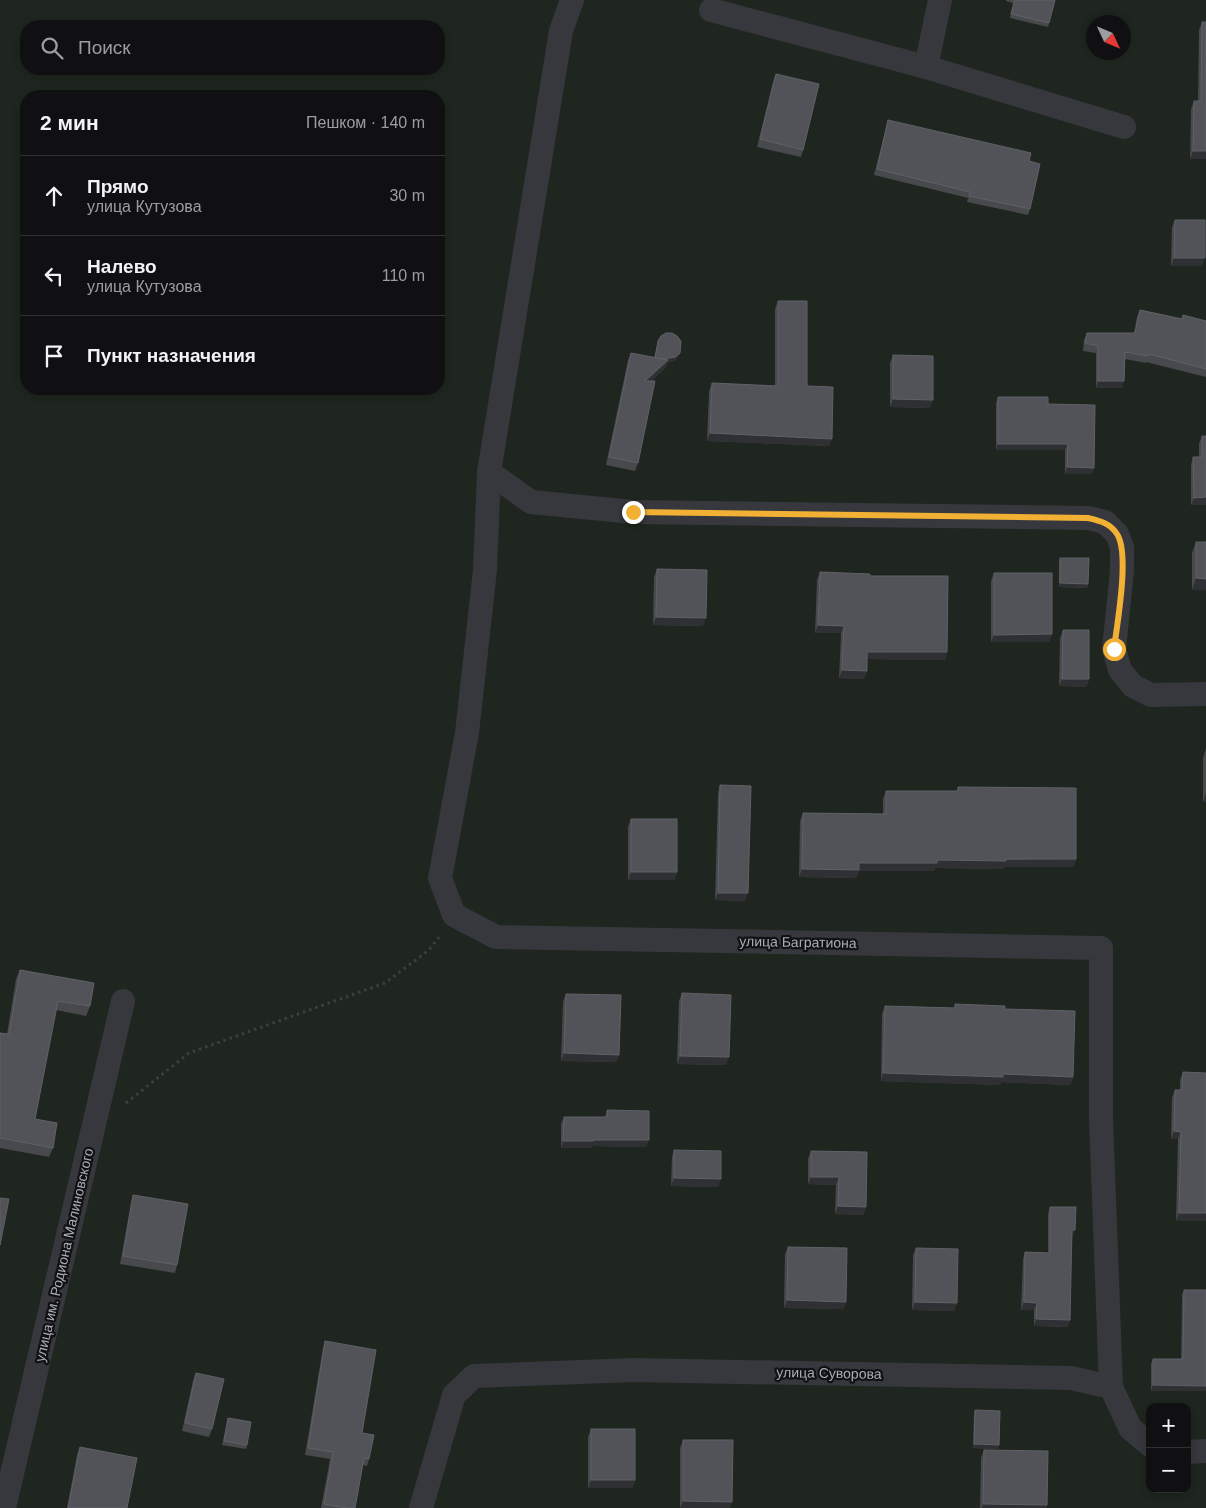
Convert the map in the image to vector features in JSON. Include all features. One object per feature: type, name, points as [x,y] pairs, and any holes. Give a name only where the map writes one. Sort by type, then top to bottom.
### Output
[{"type":"street","points":[[454,915],[440,878],[467,733],[485,570],[489,472],[562,31],[572,0]]},
{"type":"street","points":[[926,66],[940,0]]},
{"type":"street","points":[[711,10],[926,66],[1124,127]]},
{"type":"street","points":[[489,472],[531,502],[633,512],[1088,518],[1105,522],[1117,534],[1122,547],[1122,571],[1114,649],[1120,670],[1134,686],[1152,695],[1206,694]]},
{"type":"street","name":"улица Багратиона","points":[[454,915],[496,937],[1101,948],[1102,1118],[1110,1387]]},
{"type":"street","name":"улица им. Родиона Малиновского","points":[[4,1508],[123,1001]]},
{"type":"street","name":"улица Суворова","points":[[420,1508],[454,1395],[474,1376],[633,1370],[1071,1378],[1110,1387]]},
{"type":"street","points":[[1110,1387],[1130,1428],[1146,1442]]},
{"type":"street","points":[[1191,1452],[1206,1451]]},
{"type":"path","points":[[94,1130],[189,1053],[384,983],[429,950],[454,915]]},
{"type":"shaded area","points":[[0,0],[1206,0],[1206,1508],[0,1508]]},
{"type":"building","points":[[1015,0],[1055,0],[1049,23],[1011,14]]},
{"type":"building","points":[[1202,22],[1206,22],[1206,151],[1193,151],[1194,101],[1201,101]]},
{"type":"building","points":[[776,74],[819,84],[803,150],[760,139]]},
{"type":"building","points":[[888,120],[1031,153],[1029,161],[1040,164],[1030,209],[969,196],[970,192],[877,169]]},
{"type":"building","points":[[1175,220],[1205,220],[1205,258],[1174,258]]},
{"type":"building","points":[[778,301],[807,301],[807,386],[833,387],[832,439],[710,433],[712,383],[778,386]]},
{"type":"building","points":[[1140,310],[1182,319],[1183,315],[1206,321],[1206,369],[1149,354],[1148,356],[1125,352],[1124,381],[1098,381],[1098,346],[1085,343],[1087,333],[1135,333]]},
{"type":"building","points":[[666,333],[672,333],[681,341],[680,353],[675,357],[655,358],[658,341]]},
{"type":"building","points":[[631,353],[668,360],[645,381],[655,381],[638,463],[609,457]]},
{"type":"building","points":[[893,355],[933,356],[933,400],[893,399]]},
{"type":"building","points":[[998,397],[1048,397],[1048,404],[1095,405],[1094,468],[1067,467],[1068,444],[998,444]]},
{"type":"building","points":[[1202,436],[1206,436],[1206,497],[1194,498],[1193,457],[1202,457]]},
{"type":"building","points":[[1196,542],[1206,542],[1206,579],[1196,578]]},
{"type":"building","points":[[1060,558],[1089,558],[1088,584],[1060,583]]},
{"type":"building","points":[[657,569],[707,570],[706,618],[656,617]]},
{"type":"building","points":[[820,572],[870,574],[870,576],[948,576],[947,652],[867,652],[867,671],[842,670],[844,626],[818,625]]},
{"type":"building","points":[[994,573],[1052,573],[1052,634],[994,635]]},
{"type":"building","points":[[1063,630],[1089,630],[1089,679],[1062,679]]},
{"type":"building","points":[[720,785],[751,786],[748,893],[718,893]]},
{"type":"building","points":[[958,787],[1076,788],[1076,859],[937,860],[937,863],[859,863],[859,870],[802,869],[803,813],[886,814],[886,791],[958,791]]},
{"type":"building","points":[[631,819],[677,819],[677,872],[631,872]]},
{"type":"building","points":[[20,970],[94,983],[90,1006],[58,1001],[35,1119],[57,1123],[53,1148],[0,1138],[0,1033],[9,1034]]},
{"type":"building","points":[[682,993],[731,995],[729,1057],[680,1056]]},
{"type":"building","points":[[566,994],[621,995],[619,1055],[564,1053]]},
{"type":"building","points":[[955,1004],[1005,1006],[1005,1009],[1075,1011],[1073,1077],[1003,1074],[1003,1077],[883,1073],[885,1006],[955,1008]]},
{"type":"building","points":[[1183,1072],[1206,1073],[1206,1213],[1179,1213],[1181,1132],[1174,1131],[1175,1090],[1182,1090]]},
{"type":"building","points":[[607,1110],[649,1111],[649,1140],[563,1141],[564,1117],[607,1117]]},
{"type":"building","points":[[674,1150],[721,1151],[721,1179],[674,1178]]},
{"type":"building","points":[[811,1151],[867,1152],[866,1207],[838,1206],[839,1177],[811,1177]]},
{"type":"building","points":[[133,1195],[188,1204],[177,1265],[123,1256]]},
{"type":"building","points":[[0,1198],[9,1199],[0,1245]]},
{"type":"building","points":[[1050,1207],[1076,1207],[1075,1230],[1072,1230],[1070,1320],[1036,1319],[1037,1303],[1024,1302],[1025,1252],[1050,1253]]},
{"type":"building","points":[[788,1247],[847,1248],[846,1302],[787,1300]]},
{"type":"building","points":[[916,1248],[958,1249],[957,1303],[915,1302]]},
{"type":"building","points":[[1184,1290],[1206,1290],[1206,1386],[1153,1385],[1153,1359],[1183,1359]]},
{"type":"building","points":[[325,1341],[376,1350],[362,1433],[374,1435],[369,1459],[364,1458],[355,1508],[324,1504],[333,1452],[308,1448]]},
{"type":"building","points":[[196,1373],[224,1379],[212,1429],[185,1423]]},
{"type":"building","points":[[975,1410],[1000,1411],[999,1445],[974,1444]]},
{"type":"building","points":[[228,1418],[251,1422],[247,1445],[224,1441]]},
{"type":"building","points":[[591,1429],[635,1429],[635,1480],[591,1480]]},
{"type":"building","points":[[683,1440],[733,1440],[732,1502],[683,1501]]},
{"type":"building","points":[[80,1447],[137,1458],[127,1508],[68,1508]]},
{"type":"building","points":[[984,1450],[1048,1451],[1047,1505],[983,1504]]},
{"type":"route","points":[[633,512],[1088,518],[1105,522],[1117,534],[1122,547],[1122,571],[1114,649]]}]
